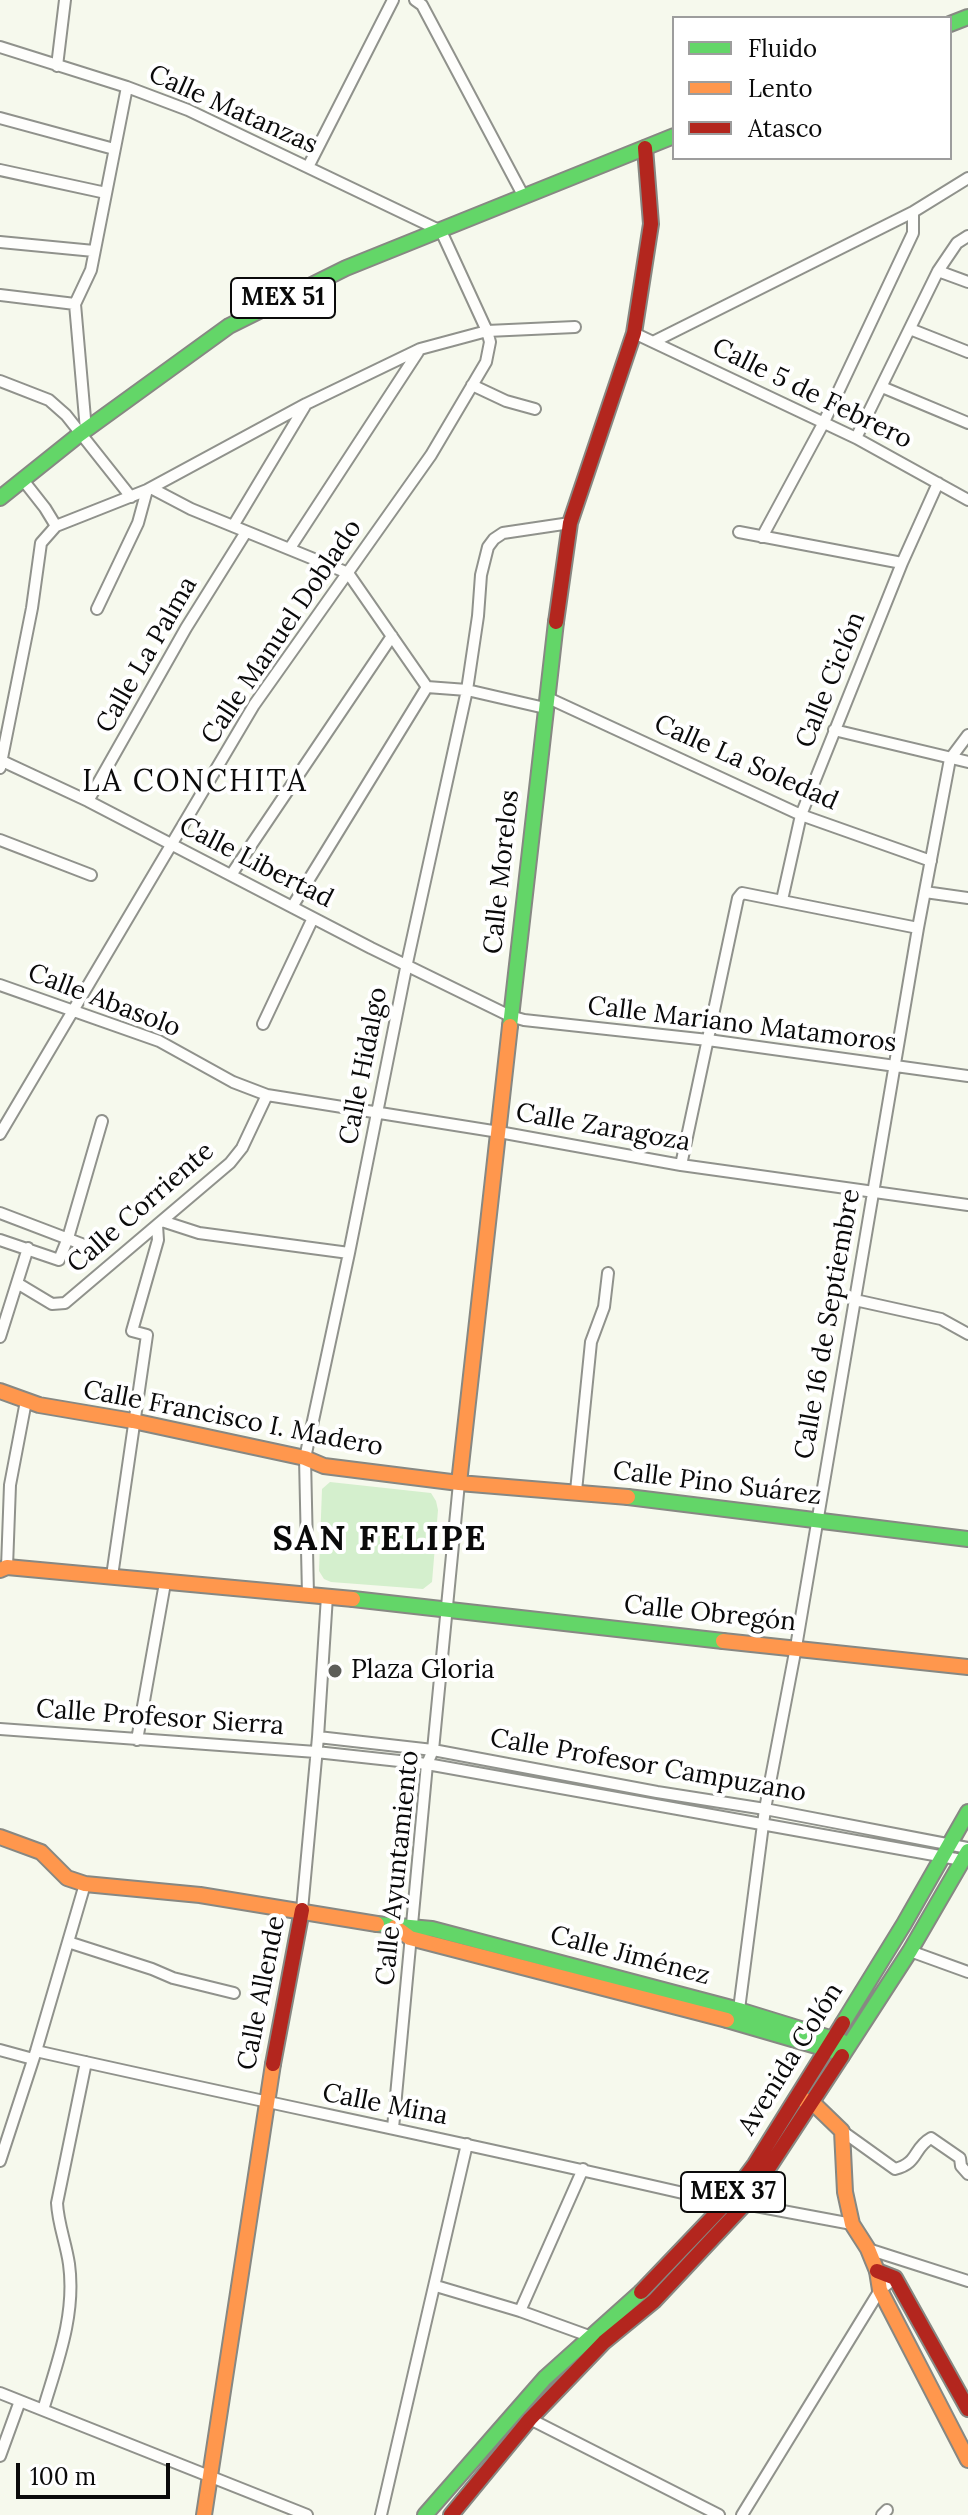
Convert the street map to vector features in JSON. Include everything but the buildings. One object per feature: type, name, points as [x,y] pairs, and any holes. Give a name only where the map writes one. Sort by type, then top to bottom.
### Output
[{"type":"street","points":[[57,66],[65,0]]},
{"type":"street","points":[[308,167],[393,0]]},
{"type":"street","points":[[415,0],[422,5],[524,197]]},
{"type":"street","name":"Calle Matanzas","points":[[0,47],[127,87],[188,110],[441,231]]},
{"type":"street","points":[[83,432],[75,304],[91,270],[127,87]]},
{"type":"street","points":[[0,118],[114,149]]},
{"type":"street","name":"MEX 51","points":[[3,492],[229,326],[346,268],[672,137]]},
{"type":"street","name":"Calle Morelos","points":[[447,1612],[510,1016],[570,523],[634,333],[651,224],[645,148]]},
{"type":"street","points":[[0,170],[106,193]]},
{"type":"street","points":[[655,341],[913,212],[968,178]]},
{"type":"street","points":[[762,537],[823,424],[913,233],[913,212]]},
{"type":"street","points":[[441,231],[487,331]]},
{"type":"street","points":[[856,438],[938,271],[957,243],[968,236]]},
{"type":"street","points":[[0,242],[94,251]]},
{"type":"street","points":[[938,271],[968,282]]},
{"type":"street","points":[[0,295],[75,304]]},
{"type":"street","points":[[1,763],[32,608],[41,543],[56,526],[149,489],[306,404],[420,349],[487,331],[575,327]]},
{"type":"street","points":[[910,329],[968,352]]},
{"type":"street","name":"Calle Manuel Doblado","points":[[0,1134],[254,705],[431,455],[486,362],[490,342],[487,331]]},
{"type":"street","name":"Calle 5 de Febrero","points":[[634,333],[856,438],[968,500]]},
{"type":"street","points":[[290,548],[420,349]]},
{"type":"street","points":[[0,381],[49,400],[66,415],[83,432],[131,497]]},
{"type":"street","points":[[472,385],[506,401],[535,409]]},
{"type":"street","points":[[882,387],[968,423]]},
{"type":"street","points":[[233,526],[306,404]]},
{"type":"street","points":[[23,480],[56,526]]},
{"type":"street","name":"Calle Ciclón","points":[[782,900],[801,815],[902,563],[938,483]]},
{"type":"street","points":[[149,489],[348,573],[429,687],[292,907]]},
{"type":"street","points":[[97,609],[138,523],[149,489]]},
{"type":"street","name":"Calle Hidalgo","points":[[308,1595],[305,1458],[464,689],[478,616],[478,587],[488,547],[494,539],[503,533],[570,523]]},
{"type":"street","name":"Calle La Palma","points":[[88,801],[186,628],[246,532]]},
{"type":"street","points":[[739,532],[902,563]]},
{"type":"street","points":[[231,875],[392,636]]},
{"type":"street","name":"Calle La Soledad","points":[[429,687],[464,689],[546,702],[801,815],[931,861]]},
{"type":"street","points":[[834,730],[968,762]]},
{"type":"street","name":"Calle 16 de Septiembre","points":[[738,2016],[765,1809],[796,1647],[918,928],[950,759],[968,735]]},
{"type":"street","name":"Calle Libertad","points":[[1,763],[88,801],[371,948],[407,963]]},
{"type":"street","points":[[0,840],[91,875]]},
{"type":"street","points":[[925,892],[968,898]]},
{"type":"street","points":[[681,1165],[738,898],[742,893],[918,928]]},
{"type":"street","points":[[263,1024],[314,918]]},
{"type":"street","name":"Calle Mariano Matamoros","points":[[407,963],[510,1016],[524,1020],[708,1040],[968,1076]]},
{"type":"street","name":"Calle Abasolo","points":[[0,985],[159,1041],[233,1082]]},
{"type":"street","name":"Calle Zaragoza","points":[[233,1082],[264,1094],[681,1165],[968,1205]]},
{"type":"street","name":"Calle Corriente","points":[[17,1283],[52,1304],[65,1303],[230,1163],[242,1148],[264,1094]]},
{"type":"street","name":"Calle Corriente","points":[[28,1248],[59,1260],[102,1121]]},
{"type":"street","points":[[0,1213],[92,1248]]},
{"type":"street","points":[[112,1576],[147,1335],[132,1331],[158,1240],[159,1223],[199,1233],[349,1253]]},
{"type":"street","points":[[0,1240],[28,1248],[0,1337]]},
{"type":"street","points":[[576,1491],[591,1342],[604,1307],[608,1273]]},
{"type":"street","points":[[855,1300],[941,1319],[968,1334]]},
{"type":"street","name":"Calle Francisco I. Madero","points":[[0,1391],[39,1405],[133,1421],[305,1458],[324,1466],[459,1483]]},
{"type":"street","points":[[26,1401],[10,1485],[4,1568],[327,1596],[447,1612]]},
{"type":"street","name":"Calle Pino Suárez","points":[[459,1483],[576,1491],[968,1539]]},
{"type":"street","points":[[137,1740],[165,1583]]},
{"type":"street","name":"Calle Allende","points":[[204,2515],[266,2103],[302,1910],[327,1596]]},
{"type":"street","name":"Calle Obregón","points":[[447,1612],[968,1667]]},
{"type":"street","name":"Calle Ayuntamiento","points":[[393,2128],[427,1764],[433,1750],[447,1612]]},
{"type":"street","name":"Calle Profesor Sierra","points":[[0,1729],[316,1752]]},
{"type":"street","name":"Calle Profesor Campuzano","points":[[318,1737],[433,1750],[765,1809],[947,1850]]},
{"type":"street","name":"Calle Profesor Campuzano","points":[[316,1752],[427,1764],[763,1825],[966,1853]]},
{"type":"street","points":[[544,1784],[547,1772]]},
{"type":"street","points":[[567,1788],[569,1776]]},
{"type":"street","points":[[655,1804],[657,1792]]},
{"type":"street","name":"Avenida Colón","points":[[425,2515],[535,2389],[589,2336],[646,2287],[726,2203],[755,2164],[968,1812]]},
{"type":"street","name":"Calle Jiménez","points":[[2,1840],[41,1852],[67,1878],[85,1884],[302,1910],[395,1927],[738,2016],[848,2049]]},
{"type":"street","name":"Avenida Colón","points":[[456,2511],[530,2419],[604,2342],[654,2301],[745,2204],[910,1951],[966,1853]]},
{"type":"street","points":[[0,2161],[85,1884]]},
{"type":"street","points":[[68,1942],[173,1978],[234,1993]]},
{"type":"street","points":[[910,1951],[968,1972]]},
{"type":"street","name":"Calle Mina","points":[[0,2050],[86,2062],[583,2169],[726,2203]]},
{"type":"street","points":[[43,2410],[69,2320],[69,2264],[57,2203],[86,2062]]},
{"type":"street","points":[[796,2097],[813,2103],[842,2131],[895,2169],[908,2166],[925,2141],[931,2138],[960,2158],[961,2166],[968,2174]]},
{"type":"street","points":[[842,2131],[845,2192],[852,2224],[868,2249],[877,2271],[880,2290],[968,2460]]},
{"type":"street","points":[[381,2515],[467,2144]]},
{"type":"street","points":[[520,2311],[583,2169]]},
{"type":"street","points":[[745,2204],[852,2224]]},
{"type":"street","points":[[868,2249],[968,2281]]},
{"type":"street","points":[[877,2271],[895,2278],[968,2409]]},
{"type":"street","points":[[742,2515],[880,2290],[895,2278]]},
{"type":"street","points":[[436,2286],[589,2336]]},
{"type":"street","points":[[0,2393],[307,2515]]},
{"type":"street","points":[[0,2456],[20,2401]]},
{"type":"street","points":[[530,2419],[719,2515]]},
{"type":"street","points":[[446,2493],[456,2511]]},
{"type":"green space","points":[[330,1482],[431,1493],[438,1510],[432,1582],[423,1589],[324,1579],[319,1571],[322,1489]]},
{"type":"traffic: fast","points":[[952,23],[968,17]]},
{"type":"traffic: fast","points":[[0,498],[80,434],[229,326],[346,268],[672,137]]},
{"type":"traffic: fast","points":[[510,1026],[556,622]]},
{"type":"traffic: fast","points":[[628,1497],[968,1539]]},
{"type":"traffic: fast","points":[[353,1599],[723,1641]]},
{"type":"traffic: fast","points":[[843,2023],[968,1812]]},
{"type":"traffic: fast","points":[[842,2056],[910,1951],[968,1851]]},
{"type":"traffic: fast","points":[[377,1924],[432,1929],[739,2010],[843,2042]]},
{"type":"traffic: fast","points":[[727,2020],[837,2052]]},
{"type":"traffic: fast","points":[[425,2515],[545,2378],[641,2292]]},
{"type":"traffic: slow","points":[[459,1483],[510,1026]]},
{"type":"traffic: slow","points":[[0,1391],[39,1405],[133,1421],[305,1458],[324,1466],[459,1483],[628,1497]]},
{"type":"traffic: slow","points":[[0,1570],[7,1567],[353,1599]]},
{"type":"traffic: slow","points":[[723,1641],[968,1667]]},
{"type":"traffic: slow","points":[[0,1837],[41,1852],[67,1878],[85,1884],[200,1895],[377,1924]]},
{"type":"traffic: slow","points":[[395,1927],[410,1938],[727,2020]]},
{"type":"traffic: slow","points":[[204,2515],[273,2064]]},
{"type":"traffic: slow","points":[[801,2099],[813,2103],[842,2131],[845,2192],[852,2224],[868,2249],[877,2271],[880,2290],[968,2460]]},
{"type":"traffic: jam","points":[[556,622],[570,523],[634,333],[651,224],[645,148]]},
{"type":"traffic: jam","points":[[273,2064],[302,1910]]},
{"type":"traffic: jam","points":[[641,2292],[726,2203],[755,2164],[843,2023]]},
{"type":"traffic: jam","points":[[451,2515],[530,2419],[604,2342],[654,2301],[745,2204],[842,2056]]},
{"type":"traffic: jam","points":[[877,2271],[895,2278],[968,2409]]},
{"type":"place","name":"Plaza Gloria","points":[[335,1671]]},
{"type":"district","name":"LA CONCHITA","points":[[195,782]]},
{"type":"district","name":"SAN FELIPE","points":[[380,1540]]}]
